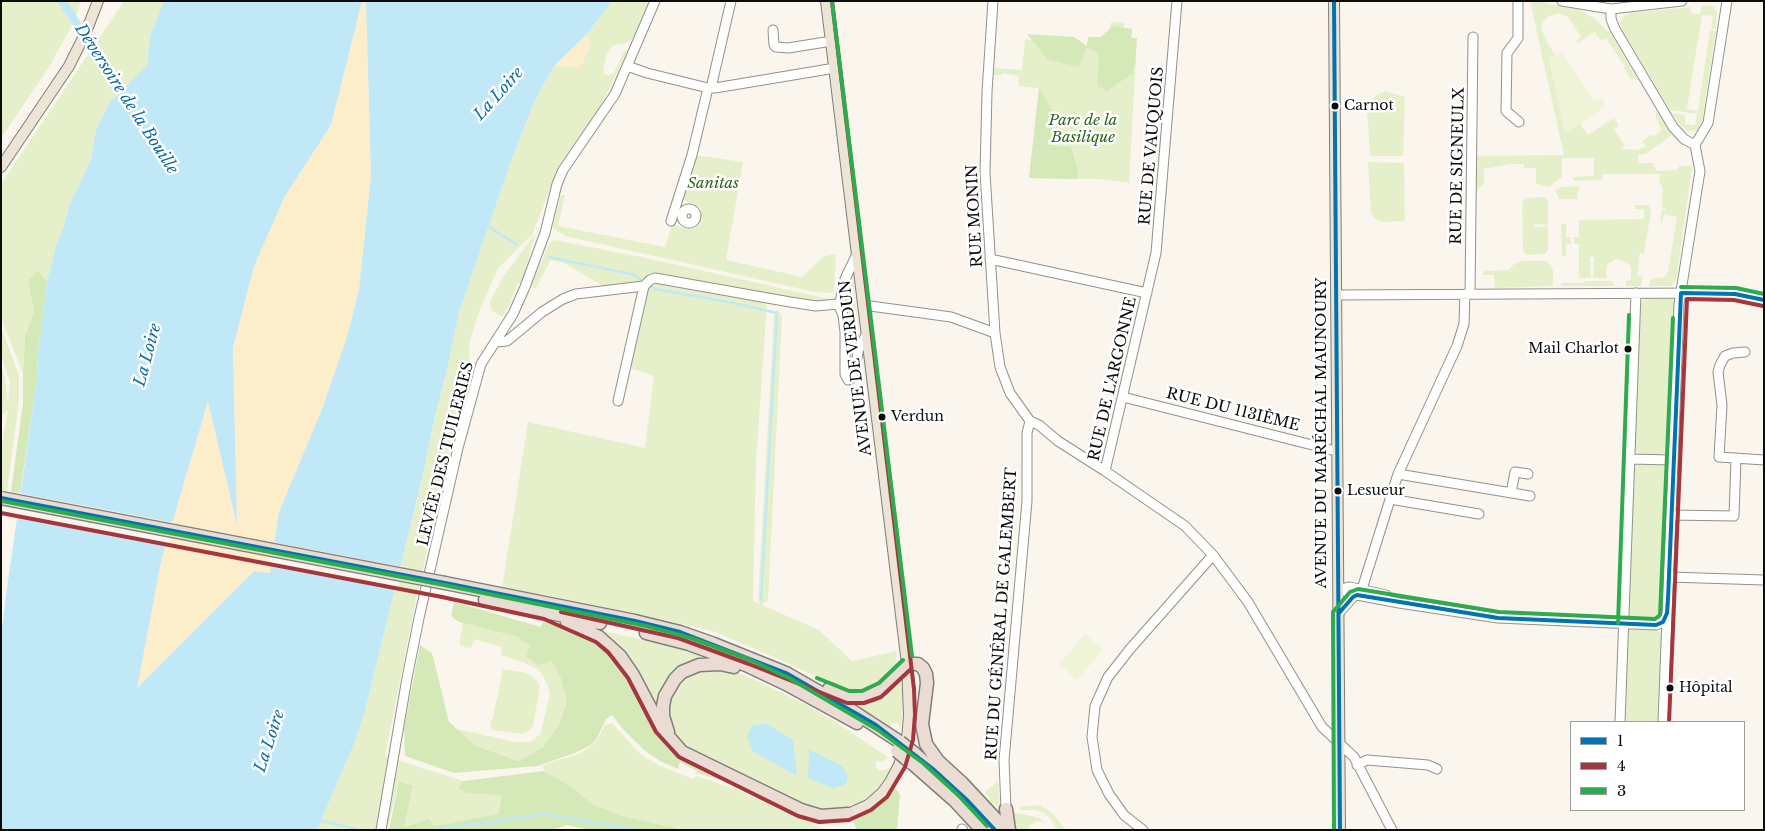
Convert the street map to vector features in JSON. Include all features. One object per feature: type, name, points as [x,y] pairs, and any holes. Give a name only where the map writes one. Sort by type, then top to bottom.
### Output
[{"type":"highway","points":[[1,498],[444,587],[546,613],[645,632],[688,644],[786,679]]},
{"type":"highway","points":[[1,507],[635,621],[680,632],[751,658],[899,747],[968,801],[995,830]]},
{"type":"highway","points":[[546,613],[599,637],[616,652],[630,670],[660,728],[682,752],[801,810],[821,816],[848,814]]},
{"type":"highway","points":[[671,741],[663,716],[665,696],[674,679],[690,667],[720,664],[824,686],[839,694],[863,697],[884,688],[907,664],[918,664],[926,674],[927,683],[922,724],[926,744],[938,761],[1008,830]]},
{"type":"highway","points":[[913,758],[982,830]]},
{"type":"highway","points":[[994,816],[1001,814],[1006,809]]},
{"type":"highway","points":[[1006,809],[1008,830]]},
{"type":"main road","points":[[1,167],[69,66],[86,32],[98,1]]},
{"type":"main road","name":"AVENUE DE VERDUN","points":[[826,1],[907,664],[909,715],[907,740],[899,765],[890,782],[882,793],[868,806],[848,814]]},
{"type":"main road","name":"AVENUE DU MARÉCHAL MAUNOURY","points":[[1334,1],[1340,830]]},
{"type":"street","name":"LEVÉE DES TUILERIES","points":[[381,830],[407,678],[457,455],[481,364],[513,314],[545,233],[557,184],[563,170],[615,94],[656,1]]},
{"type":"street","points":[[671,221],[679,210],[731,1]]},
{"type":"street","name":"RUE MONIN","points":[[993,1],[987,92],[985,174],[994,333],[1000,367],[1010,393],[1030,421]]},
{"type":"street","points":[[1518,1],[1518,38],[1507,53],[1506,111],[1519,122]]},
{"type":"street","points":[[1562,1],[1611,9],[1682,1]]},
{"type":"street","points":[[1663,721],[1679,314],[1700,172],[1695,145],[1708,123],[1727,1]]},
{"type":"street","name":"RUE DE VAUQUOIS","points":[[1147,293],[1156,253],[1180,2]]},
{"type":"street","points":[[1611,9],[1611,19],[1615,28],[1673,127],[1684,139],[1695,145]]},
{"type":"street","points":[[773,30],[774,45],[776,47],[782,48],[832,41]]},
{"type":"street","name":"RUE DE SIGNEULX","points":[[1359,592],[1398,474],[1457,346],[1464,324],[1468,294],[1473,37]]},
{"type":"street","points":[[627,66],[647,74],[710,88],[835,68]]},
{"type":"street","points":[[838,304],[845,279],[857,254]]},
{"type":"street","points":[[990,260],[1147,293]]},
{"type":"street","points":[[496,342],[507,341],[542,312],[563,299],[576,294],[644,286],[652,279],[658,278],[718,291],[798,304],[816,306],[838,304]]},
{"type":"street","points":[[618,401],[644,286]]},
{"type":"street","name":"RUE DE L'ARGONNE","points":[[1105,471],[1147,293]]},
{"type":"street","points":[[1620,721],[1636,293]]},
{"type":"street","points":[[1336,295],[1681,293],[1735,294],[1764,300]]},
{"type":"street","points":[[838,304],[843,316],[846,374],[848,380],[852,378],[859,349],[866,335]]},
{"type":"street","points":[[863,305],[951,317],[994,333]]},
{"type":"street","points":[[1745,352],[1733,352],[1724,356],[1718,372],[1722,405],[1719,457],[1764,460]]},
{"type":"street","name":"RUE DU 113IÈME","points":[[1123,396],[1336,451]]},
{"type":"street","points":[[1030,421],[1039,425],[1058,441],[1185,526],[1213,555],[1248,602],[1322,727],[1352,756],[1358,765],[1392,830]]},
{"type":"street","name":"RUE DU GÉNÉRAL DE GALEMBERT","points":[[1006,809],[1004,760],[1027,501],[1027,433],[1030,421]]},
{"type":"street","points":[[1672,515],[1734,516],[1736,458]]},
{"type":"street","points":[[1629,459],[1674,460]]},
{"type":"street","points":[[1511,493],[1515,472],[1528,474]]},
{"type":"street","points":[[1398,474],[1530,496]]},
{"type":"street","points":[[1390,499],[1480,514]]},
{"type":"street","points":[[1143,830],[1124,815],[1109,794],[1097,770],[1092,736],[1095,706],[1108,677],[1130,649],[1213,555]]},
{"type":"street","points":[[1669,577],[1764,580]]},
{"type":"street","points":[[1338,589],[1498,618],[1656,625],[1662,627],[1666,634]]},
{"type":"street","points":[[1338,613],[1359,592]]},
{"type":"street","points":[[1656,625],[1663,622],[1667,613]]},
{"type":"street","points":[[1339,758],[1358,765],[1367,760],[1428,765],[1437,768]]},
{"type":"green space","points":[[1,1],[81,1],[75,20],[48,69],[1,138]]},
{"type":"green space","points":[[124,1],[164,1],[150,36],[147,65],[110,102],[96,130],[91,159],[69,206],[47,282],[38,270],[28,281],[34,312],[25,336],[23,373],[1,318],[1,184]]},
{"type":"green space","points":[[612,1],[651,1],[633,39],[610,48],[605,59],[603,73],[607,75],[614,73],[624,51],[629,49],[599,109],[560,164],[532,235],[499,267],[481,306],[469,344],[470,361],[416,599],[385,756],[463,781],[458,789],[467,793],[502,794],[498,814],[434,826],[429,820],[404,827],[413,787],[399,781],[387,830],[317,830],[354,744],[365,711],[422,478],[459,313],[512,158],[535,100],[554,66],[581,67],[590,45],[587,34]]},
{"type":"green space","points":[[1530,1],[1580,10],[1595,19],[1612,36],[1636,77],[1631,80],[1606,38],[1601,41],[1595,32],[1578,43],[1576,41],[1581,37],[1568,17],[1559,13],[1547,17],[1541,29],[1555,55],[1549,59],[1566,133],[1580,123],[1588,135],[1614,118],[1619,126],[1614,130],[1625,146],[1621,149],[1636,150],[1646,146],[1642,141],[1651,135],[1655,136],[1661,130],[1655,115],[1657,112],[1672,135],[1645,154],[1638,155],[1638,163],[1653,163],[1656,171],[1678,170],[1679,166],[1691,166],[1692,168],[1676,281],[1671,286],[1649,286],[1651,279],[1664,277],[1668,272],[1677,217],[1664,214],[1662,223],[1660,223],[1662,210],[1665,211],[1666,209],[1662,208],[1663,203],[1661,203],[1663,190],[1658,181],[1660,174],[1603,174],[1602,180],[1574,181],[1573,177],[1594,176],[1594,158],[1562,158],[1562,177],[1549,187],[1536,184],[1536,168],[1524,168],[1524,164],[1512,164],[1484,169],[1484,183],[1476,192],[1477,156],[1564,155]]},
{"type":"green space","points":[[1709,5],[1714,7],[1717,13],[1716,29],[1711,28],[1713,16],[1702,15],[1687,109],[1698,111],[1710,30],[1716,31],[1702,121],[1697,130],[1687,131],[1672,113],[1685,115],[1685,124],[1695,125],[1697,114],[1670,110],[1620,23],[1623,17],[1629,13],[1691,7],[1690,13],[1700,14],[1702,6]]},
{"type":"green space","name":"Parc de la Basilique","points":[[1111,22],[1124,23],[1124,28],[1132,29],[1131,38],[1137,38],[1129,183],[1100,179],[1029,178],[1039,88],[1018,86],[1019,76],[1003,73],[1002,75],[992,75],[993,68],[1022,70],[1025,39],[1107,51]]},
{"type":"green space","points":[[1113,26],[1132,29],[1131,38],[1137,38],[1135,64],[1133,73],[1107,91],[1097,86],[1099,54],[1087,47],[1079,67],[1048,60],[1027,34],[1074,37],[1087,46],[1088,37],[1100,37]]},
{"type":"green space","points":[[1561,51],[1594,101],[1601,97],[1606,106],[1565,133],[1549,59]]},
{"type":"green space","points":[[1039,88],[1053,112],[1052,142],[1057,146],[1071,147],[1078,170],[1077,179],[1029,178]]},
{"type":"green space","points":[[1385,91],[1405,97],[1403,156],[1370,156],[1367,110],[1370,101]]},
{"type":"green space","name":"Sanitas","points":[[695,155],[743,162],[726,260],[802,277],[824,256],[836,254],[834,291],[829,293],[815,292],[565,236],[553,228],[561,195],[565,195],[558,226],[665,247],[672,224],[687,229],[694,228],[700,224],[702,219],[700,207],[681,199]]},
{"type":"green space","points":[[1368,162],[1404,163],[1405,221],[1383,222],[1377,220],[1371,214]]},
{"type":"green space","points":[[1580,186],[1577,193],[1578,199],[1559,199],[1555,190],[1562,187]]},
{"type":"green space","points":[[1544,197],[1548,201],[1548,225],[1534,224],[1534,227],[1548,226],[1548,250],[1545,254],[1526,255],[1523,251],[1522,202],[1526,198]]},
{"type":"green space","points":[[1635,205],[1649,206],[1651,212],[1644,254],[1640,253],[1637,275],[1642,276],[1641,286],[1626,286],[1626,281],[1631,278],[1631,267],[1628,263],[1619,259],[1607,265],[1607,278],[1593,278],[1594,257],[1590,257],[1591,278],[1579,278],[1579,244],[1574,244],[1574,237],[1579,237],[1579,220],[1644,219],[1644,209],[1635,209]]},
{"type":"green space","points":[[1561,224],[1566,224],[1566,237],[1571,237],[1571,244],[1566,244],[1566,256],[1562,256]]},
{"type":"green space","points":[[535,234],[522,284],[518,283],[508,308],[502,317],[491,310],[490,301],[505,274]]},
{"type":"green space","points":[[555,240],[646,258],[838,301],[815,303],[653,274],[640,283],[605,287],[564,263],[551,260],[535,289],[531,287],[549,243]]},
{"type":"green space","points":[[1522,261],[1547,261],[1553,270],[1553,286],[1495,288],[1494,275],[1483,275],[1483,271],[1509,270],[1514,264]]},
{"type":"green space","points":[[38,270],[47,282],[38,353],[37,379],[20,493],[11,492],[23,403],[25,336],[34,312],[28,281]]},
{"type":"green space","points":[[849,278],[853,278],[860,340],[849,374],[845,307]]},
{"type":"green space","points":[[1612,281],[1615,286],[1561,286],[1561,283]]},
{"type":"green space","points":[[657,282],[767,302],[756,463],[753,601],[760,604],[758,599],[774,316],[777,309],[782,316],[768,600],[762,605],[819,630],[852,661],[897,651],[896,662],[889,675],[873,687],[852,691],[834,685],[712,631],[551,596],[502,588],[528,422],[645,448],[654,376],[630,368],[648,289]]},
{"type":"green space","points":[[1649,297],[1668,297],[1673,299],[1676,304],[1670,449],[1667,453],[1660,456],[1638,454],[1633,446],[1640,303]]},
{"type":"green space","points":[[1,327],[19,376],[19,400],[7,491],[1,490],[1,448],[8,410],[1,415],[1,365],[8,403],[10,382],[1,356]]},
{"type":"green space","points":[[1640,463],[1661,464],[1669,470],[1664,610],[1661,618],[1654,621],[1634,620],[1627,615],[1632,470],[1635,465]]},
{"type":"green space","points":[[454,602],[541,627],[543,621],[576,629],[620,659],[659,734],[736,784],[696,773],[697,771],[680,762],[678,769],[660,761],[644,750],[612,715],[606,719],[596,740],[591,745],[575,753],[537,766],[454,773],[405,756],[404,729],[420,645],[432,653],[449,722],[476,746],[519,761],[543,747],[560,723],[567,701],[560,676],[551,661],[538,665],[526,657],[530,646],[518,637],[459,622],[451,616]]},
{"type":"green space","points":[[463,623],[518,637],[551,661],[560,676],[567,701],[560,723],[543,747],[519,761],[476,746],[457,729],[515,742],[530,742],[541,732],[550,694],[547,683],[539,670],[501,655],[502,647],[474,639],[471,649],[459,645]]},
{"type":"green space","points":[[589,628],[658,643],[709,657],[697,660],[676,670],[666,682],[660,696],[659,715]]},
{"type":"green space","points":[[1631,629],[1657,630],[1663,635],[1659,721],[1621,721],[1628,631]]},
{"type":"green space","points":[[1085,634],[1103,650],[1077,680],[1059,664]]},
{"type":"green space","points":[[721,668],[737,672],[768,686],[807,705],[839,724],[888,757],[883,761],[875,762],[878,771],[891,767],[894,762],[889,774],[878,789],[860,802],[843,808],[827,809],[805,805],[769,786],[696,753],[681,742],[670,725],[668,700],[672,690],[689,672]]},
{"type":"green space","points":[[503,669],[531,675],[540,687],[533,726],[523,734],[492,730],[490,725]]},
{"type":"green space","points":[[901,675],[903,689],[901,730],[898,723],[892,723],[890,726],[848,700]]},
{"type":"green space","points":[[612,723],[640,754],[660,766],[694,779],[696,776],[736,789],[826,830],[684,830],[619,815],[592,804],[572,787],[544,771],[543,765],[581,753],[596,742],[605,725]]},
{"type":"green space","points":[[544,771],[572,787],[592,804],[619,815],[684,830],[591,830],[567,825],[556,830],[389,830],[399,781],[413,786],[404,827],[429,819],[434,826],[498,814],[502,795],[467,793],[458,789],[463,781]]},
{"type":"green space","points":[[998,781],[1000,808],[992,803],[985,792]]},
{"type":"green space","points":[[894,786],[900,795],[897,830],[857,830],[854,817],[886,798]]},
{"type":"green space","points":[[1040,805],[1053,814],[1066,830],[1057,830],[1051,819],[1044,813],[1035,810],[1020,810],[1020,807]]},
{"type":"green space","points":[[1012,812],[1040,818],[1046,823],[1037,821],[1030,825],[1029,830],[1013,830]]},
{"type":"sand","points":[[362,1],[366,1],[371,176],[359,290],[346,340],[322,409],[279,512],[270,573],[254,571],[136,689],[161,561],[208,399],[237,521],[233,348],[254,266],[285,196],[331,125]]},
{"type":"sand","points":[[587,34],[590,45],[581,67],[554,66]]},
{"type":"water","name":"La Loire","points":[[164,1],[362,1],[331,125],[285,196],[254,266],[233,348],[237,525],[208,401],[161,561],[137,688],[254,571],[270,573],[279,512],[322,409],[346,340],[359,290],[371,176],[366,1],[612,1],[587,34],[554,66],[535,100],[512,158],[459,313],[422,478],[365,711],[354,744],[317,830],[1,830],[1,638],[37,379],[38,353],[47,282],[69,206],[91,159],[96,130],[110,102],[147,65],[150,36]]},
{"type":"water","points":[[766,723],[793,740],[797,776],[752,751],[747,736],[752,726]]},
{"type":"water","points":[[809,749],[842,766],[848,776],[846,784],[833,788],[808,778]]},
{"type":"pier","points":[[18,493],[175,523],[168,546],[14,517]]},
{"type":"pier","points":[[272,542],[403,567],[398,590],[268,566]]},
{"type":"waterway","name":"Déversoire de la Bouille","points":[[62,1],[126,99]]},
{"type":"waterway","points":[[486,225],[516,244]]},
{"type":"waterway","points":[[549,257],[635,275],[641,280]]},
{"type":"waterway","points":[[652,287],[777,313],[761,600]]},
{"type":"waterway","points":[[435,830],[544,814],[638,830]]},
{"type":"waterway","points":[[319,820],[356,829]]},
{"type":"transit line","name":"4","points":[[1,513],[442,597],[544,619],[596,642],[608,652],[628,678],[656,732],[679,757],[798,816],[819,822],[849,820],[871,810],[887,797],[905,767],[913,740],[915,715],[914,689],[832,1]]},
{"type":"transit line","name":"3","points":[[832,1],[912,656]]},
{"type":"transit line","name":"1","points":[[1334,1],[1340,830]]},
{"type":"transit line","name":"3","points":[[1681,287],[1736,288],[1764,294]]},
{"type":"transit line","name":"1","points":[[1339,613],[1357,595],[1498,618],[1656,625],[1663,622],[1667,613],[1668,599],[1681,293],[1735,294],[1764,300]]},
{"type":"transit line","name":"4","points":[[1669,721],[1687,299],[1734,300],[1763,306]]},
{"type":"transit line","name":"3","points":[[1618,623],[1629,315]]},
{"type":"transit line","name":"3","points":[[1334,830],[1333,612],[1350,592],[1358,589],[1499,612],[1655,619],[1660,615],[1673,318]]},
{"type":"transit line","name":"1","points":[[1,498],[445,583],[635,621],[680,632],[786,673],[876,725],[933,769],[968,801],[995,830]]},
{"type":"transit line","name":"3","points":[[2,501],[444,585],[646,626],[691,638],[748,659],[789,678],[878,730],[923,763],[958,795],[987,826]]},
{"type":"transit line","name":"4","points":[[561,612],[678,638],[847,703],[864,703],[881,697],[911,669]]},
{"type":"transit line","name":"3","points":[[817,678],[849,691],[862,691],[879,683],[903,660]]},
{"type":"place","name":"Carnot","points":[[1335,106]]},
{"type":"place","name":"Mail Charlot","points":[[1628,349]]},
{"type":"place","name":"Verdun","points":[[882,417]]},
{"type":"place","name":"Lesueur","points":[[1338,491]]},
{"type":"place","name":"Hôpital","points":[[1670,688]]}]
